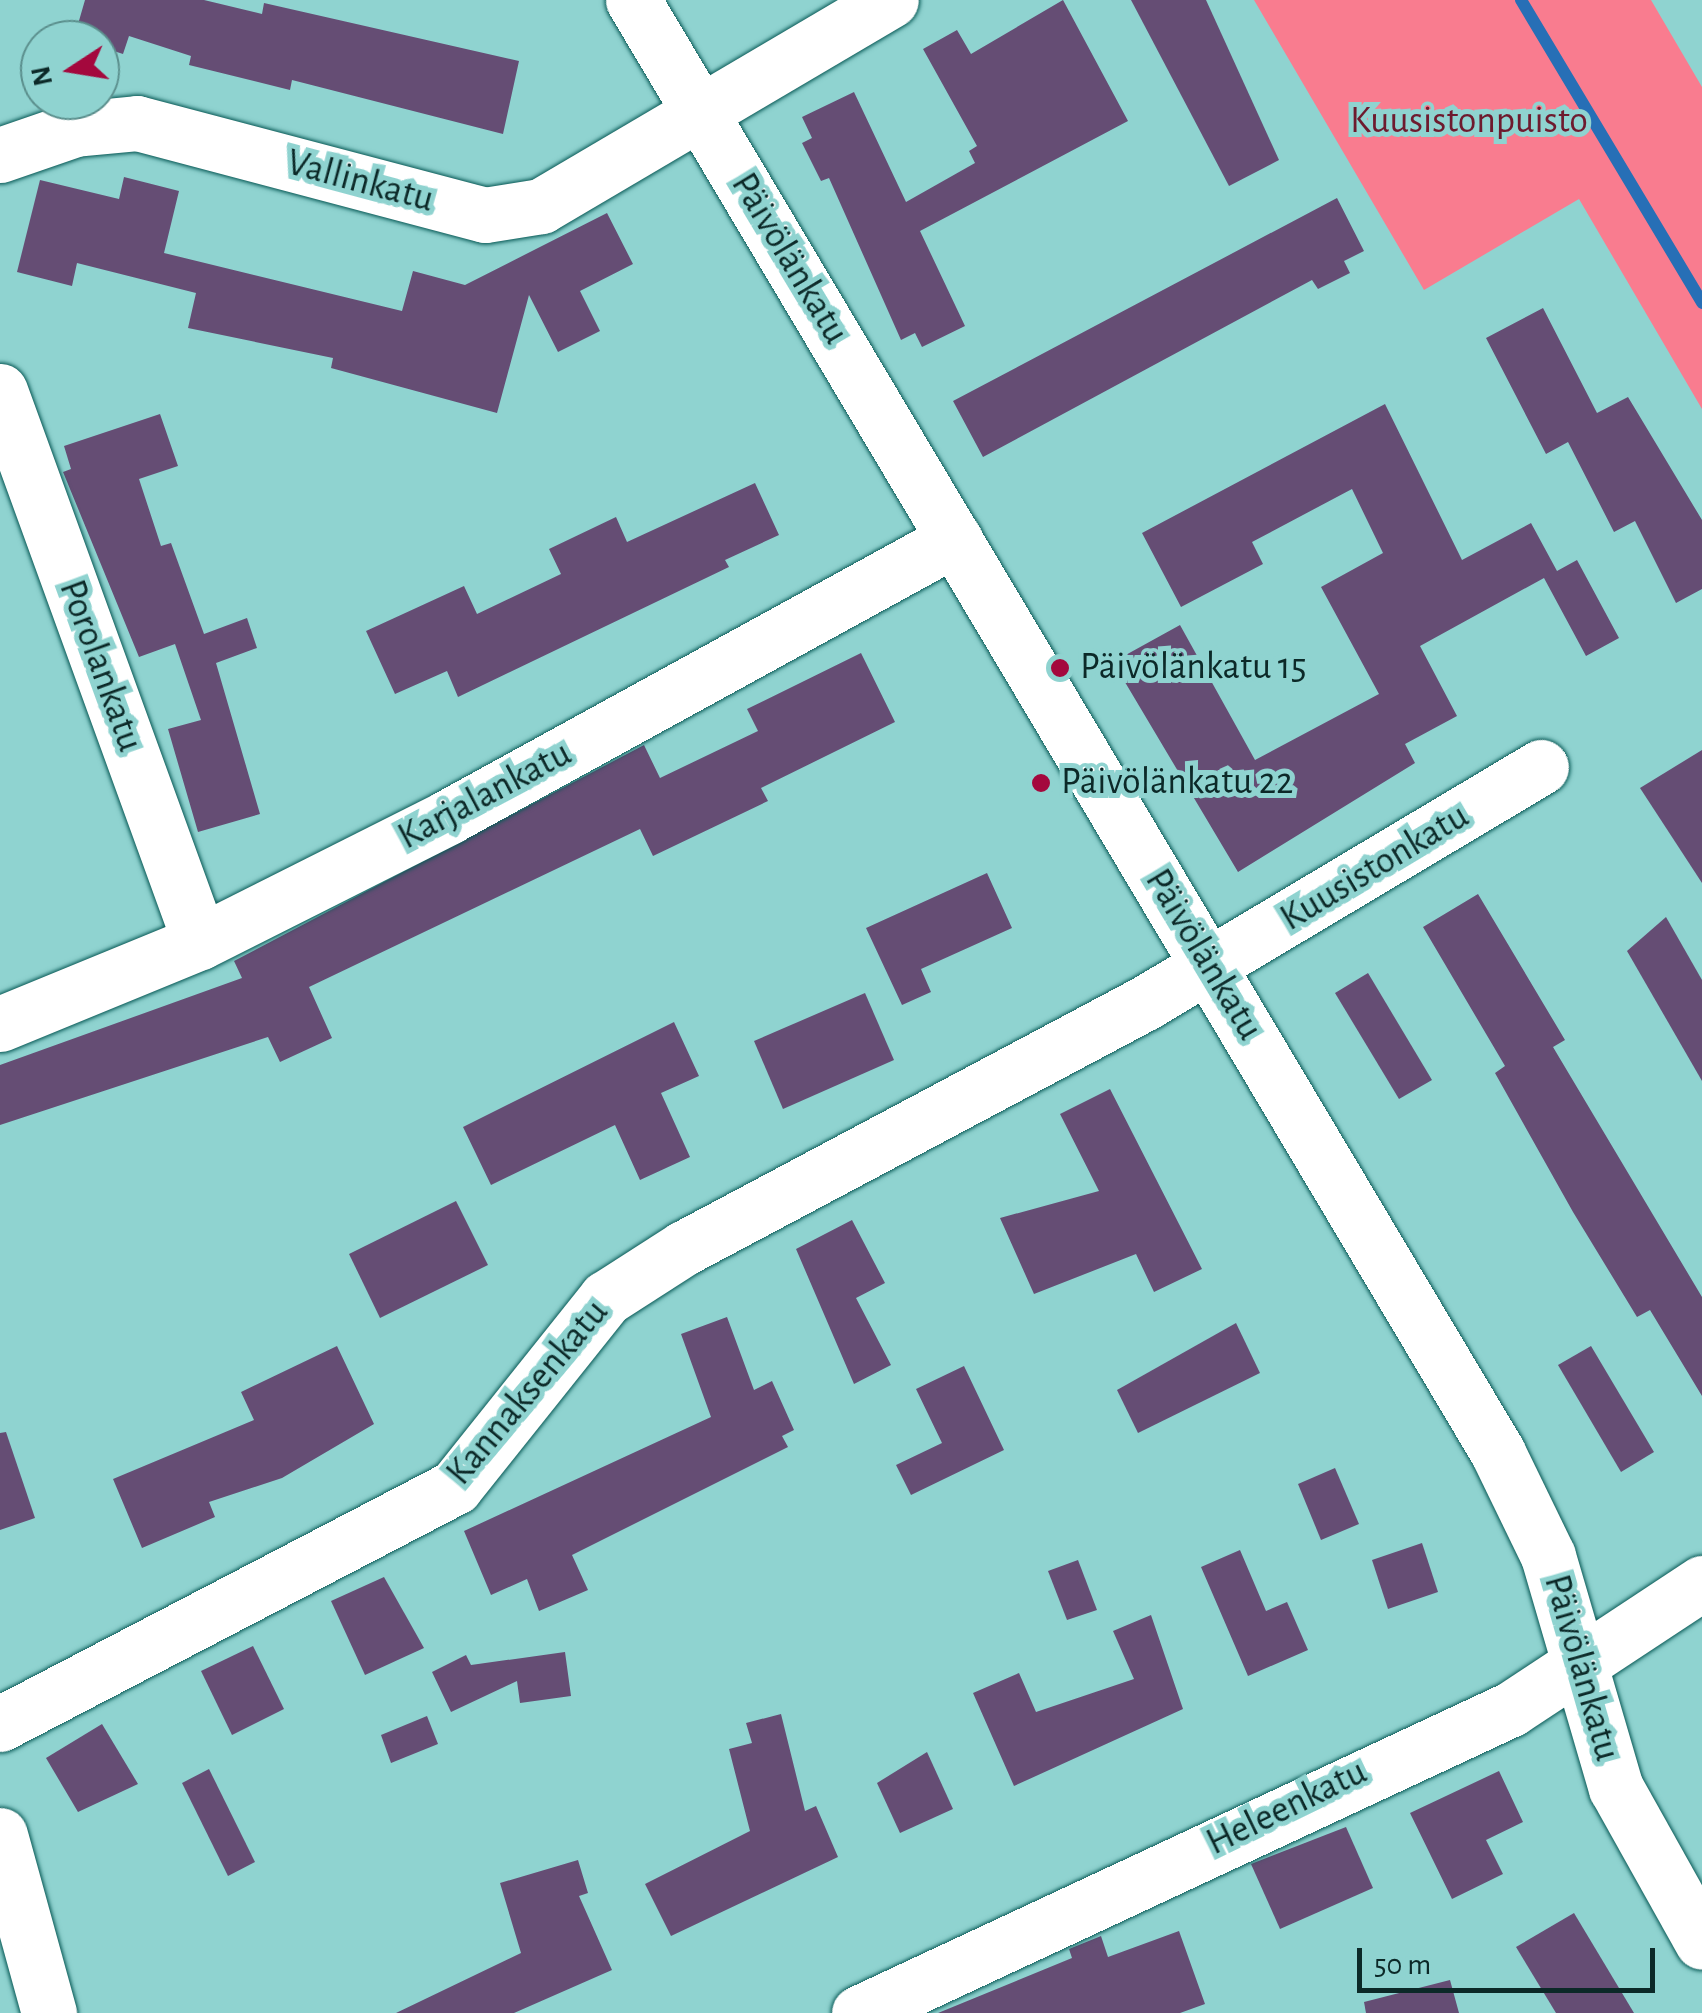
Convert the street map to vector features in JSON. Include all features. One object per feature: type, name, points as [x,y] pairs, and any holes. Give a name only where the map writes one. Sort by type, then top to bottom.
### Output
[{"type":"street","name":"Päivölänkatu","points":[[634,0],[1498,1454],[1548,1556],[1616,1788],[1702,1942]]},
{"type":"street","name":"Vallinkatu","points":[[0,155],[75,129],[137,123],[485,215],[542,206],[891,0]]},
{"type":"street","name":"Porolankatu","points":[[0,391],[200,942]]},
{"type":"street","name":"Karjalankatu","points":[[0,1024],[200,942],[955,539]]},
{"type":"street","name":"Kuusistonkatu","points":[[1209,966],[1541,768]]},
{"type":"street","name":"Kannaksenkatu","points":[[0,1724],[455,1487],[606,1298],[1209,966]]},
{"type":"street","name":"Heleenkatu","points":[[860,2013],[1511,1709],[1702,1584]]},
{"type":"street","points":[[0,1836],[49,2013]]},
{"type":"green space","name":"Kuusistonpuisto","points":[[1254,0],[1651,0],[1702,87],[1702,409],[1579,199],[1424,290]]},
{"type":"building","points":[[85,0],[204,0],[262,14],[264,3],[519,61],[503,134],[292,80],[290,90],[189,65],[191,56],[129,36],[123,54],[120,20],[79,20]]},
{"type":"building","points":[[1063,0],[1128,121],[920,231],[965,326],[922,347],[915,333],[901,340],[829,178],[821,181],[802,143],[812,138],[802,117],[854,92],[906,202],[975,163],[969,151],[977,146],[923,49],[957,30],[971,54]]},
{"type":"building","points":[[1131,0],[1206,0],[1279,160],[1229,186]]},
{"type":"building","points":[[124,177],[179,191],[164,253],[402,311],[413,271],[465,285],[607,213],[633,264],[580,291],[600,331],[558,352],[529,295],[497,413],[331,368],[333,358],[188,328],[196,293],[77,263],[72,286],[17,272],[40,180],[119,199]]},
{"type":"building","points":[[1337,198],[1364,251],[1344,261],[1350,273],[1318,289],[1312,280],[983,457],[953,401]]},
{"type":"building","points":[[1543,308],[1597,413],[1628,397],[1702,520],[1702,589],[1676,603],[1635,521],[1614,532],[1568,442],[1546,454],[1486,338]]},
{"type":"building","points":[[1385,404],[1462,560],[1531,523],[1557,571],[1577,560],[1619,638],[1586,656],[1544,578],[1420,646],[1457,716],[1405,744],[1415,763],[1238,872],[1113,662],[1180,625],[1255,760],[1379,694],[1321,587],[1383,553],[1352,489],[1252,542],[1263,564],[1181,607],[1142,533]]},
{"type":"building","points":[[160,414],[178,466],[139,479],[161,546],[171,543],[204,634],[247,618],[257,648],[216,663],[260,814],[198,832],[168,729],[201,720],[175,644],[139,657],[63,472],[71,469],[64,446]]},
{"type":"building","points":[[755,483],[779,535],[725,560],[729,567],[458,697],[447,671],[395,694],[366,631],[464,586],[477,614],[561,574],[549,549],[616,517],[627,542]]},
{"type":"building","points":[[861,653],[895,722],[761,788],[768,801],[653,856],[640,829],[309,987],[332,1038],[280,1062],[268,1037],[0,1125],[0,1065],[242,978],[234,961],[644,745],[660,778],[758,731],[747,709]]},
{"type":"building","points":[[1702,750],[1702,883],[1640,788]]},
{"type":"building","points":[[987,873],[1012,928],[921,969],[931,992],[902,1005],[866,928]]},
{"type":"building","points":[[1478,894],[1565,1040],[1553,1047],[1702,1297],[1702,1396],[1650,1310],[1637,1317],[1573,1212],[1495,1073],[1505,1066],[1423,927]]},
{"type":"building","points":[[1666,917],[1702,980],[1702,1081],[1627,951]]},
{"type":"building","points":[[1368,973],[1432,1080],[1399,1099],[1335,993]]},
{"type":"building","points":[[865,993],[894,1060],[783,1109],[754,1041]]},
{"type":"building","points":[[674,1022],[699,1076],[661,1093],[690,1157],[640,1180],[615,1125],[491,1185],[463,1127]]},
{"type":"building","points":[[1110,1089],[1202,1269],[1154,1292],[1136,1254],[1034,1294],[1000,1218],[1099,1191],[1060,1114]]},
{"type":"building","points":[[456,1201],[488,1265],[380,1318],[349,1254]]},
{"type":"building","points":[[852,1220],[885,1283],[856,1298],[891,1365],[854,1384],[796,1249]]},
{"type":"building","points":[[727,1317],[754,1390],[772,1381],[794,1430],[782,1436],[788,1447],[572,1555],[588,1590],[539,1611],[527,1579],[491,1595],[464,1531],[711,1417],[681,1334]]},
{"type":"building","points":[[1236,1323],[1260,1373],[1138,1433],[1117,1390]]},
{"type":"building","points":[[337,1346],[374,1424],[282,1478],[209,1502],[215,1517],[142,1548],[113,1479],[254,1420],[241,1392]]},
{"type":"building","points":[[1591,1346],[1654,1452],[1621,1472],[1558,1365]]},
{"type":"building","points":[[964,1366],[1004,1450],[911,1495],[896,1465],[942,1443],[916,1389]]},
{"type":"building","points":[[6,1432],[35,1518],[0,1530],[0,1433]]},
{"type":"building","points":[[1335,1468],[1359,1524],[1321,1540],[1298,1484]]},
{"type":"building","points":[[1422,1543],[1438,1592],[1388,1609],[1372,1560]]},
{"type":"building","points":[[1240,1550],[1266,1611],[1287,1602],[1308,1650],[1248,1676],[1201,1567]]},
{"type":"building","points":[[1078,1560],[1097,1610],[1067,1620],[1048,1571]]},
{"type":"building","points":[[384,1577],[424,1648],[365,1675],[331,1601]]},
{"type":"building","points":[[1151,1615],[1183,1709],[1014,1786],[973,1693],[1019,1673],[1036,1712],[1134,1679],[1113,1631]]},
{"type":"building","points":[[253,1646],[284,1709],[232,1735],[201,1671]]},
{"type":"building","points":[[565,1652],[571,1696],[520,1703],[517,1681],[451,1712],[432,1672],[466,1655],[471,1665]]},
{"type":"building","points":[[781,1714],[805,1811],[816,1806],[838,1857],[671,1936],[645,1884],[750,1831],[729,1749],[752,1743],[746,1723]]},
{"type":"building","points":[[427,1716],[438,1744],[391,1763],[381,1735]]},
{"type":"building","points":[[102,1724],[138,1784],[78,1812],[46,1758]]},
{"type":"building","points":[[927,1752],[953,1809],[900,1833],[877,1783]]},
{"type":"building","points":[[209,1769],[255,1862],[228,1876],[182,1783]]},
{"type":"building","points":[[1499,1771],[1523,1822],[1486,1840],[1503,1874],[1452,1899],[1410,1813]]},
{"type":"building","points":[[1346,1827],[1373,1888],[1280,1929],[1251,1864]]},
{"type":"building","points":[[578,1860],[588,1893],[579,1896],[612,1970],[514,2013],[396,2013],[521,1953],[500,1883]]},
{"type":"building","points":[[1574,1913],[1634,2013],[1556,2013],[1516,1947]]},
{"type":"building","points":[[1179,1931],[1205,2004],[1180,2013],[938,2013],[1072,1958],[1069,1949],[1101,1936],[1108,1957]]},
{"type":"building","points":[[1450,1980],[1459,2013],[1366,2013],[1364,2002]]},
{"type":"waterway","points":[[1521,0],[1702,303]]},
{"type":"place","name":"Päivölänkatu 15","points":[[1060,668]]},
{"type":"place","name":"Päivölänkatu 22","points":[[1041,783]]}]
